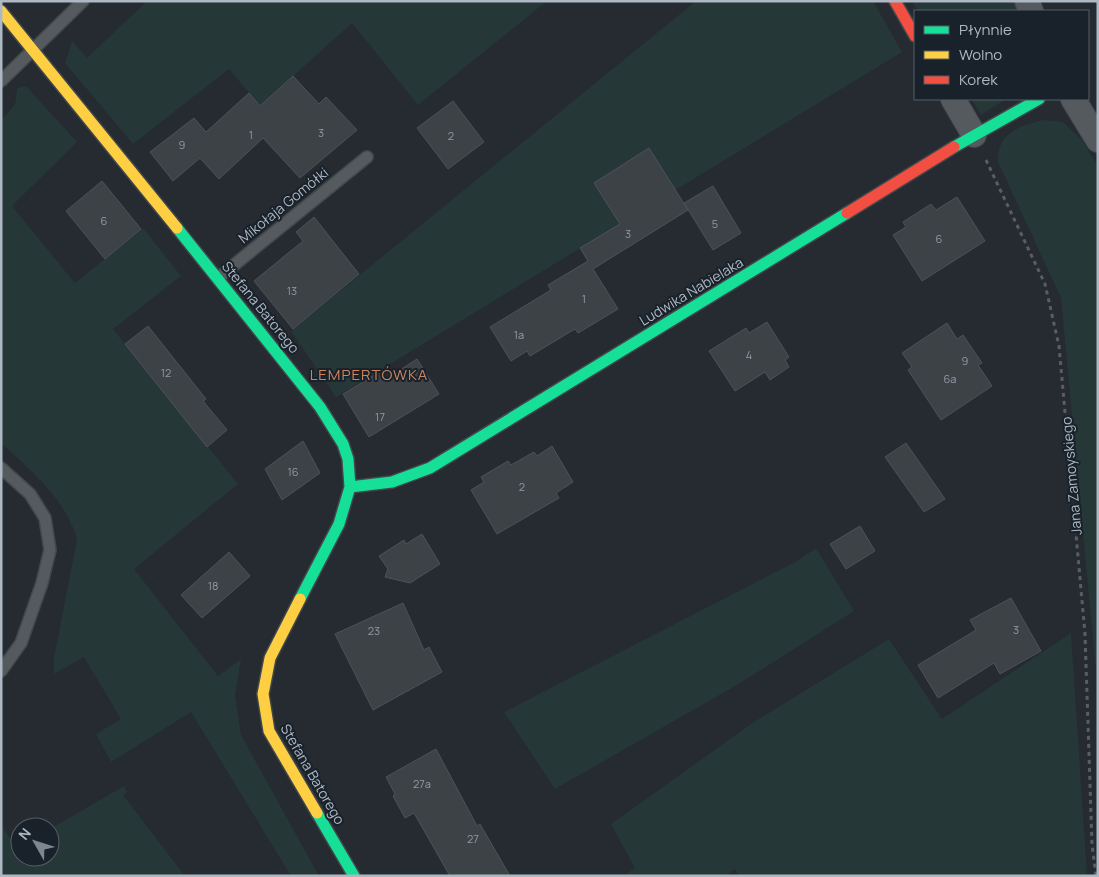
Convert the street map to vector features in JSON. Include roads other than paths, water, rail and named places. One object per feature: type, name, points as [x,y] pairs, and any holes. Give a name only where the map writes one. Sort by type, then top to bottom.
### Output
[{"type":"street","points":[[895,1],[914,34]]},
{"type":"street","name":"Stefana Batorego","points":[[1,10],[320,407],[343,444],[348,458],[350,488],[339,524],[270,658],[263,694],[269,730],[354,876]]},
{"type":"street","points":[[953,100],[974,136]]},
{"type":"street","name":"Ludwika Nabielaka","points":[[350,488],[386,485],[409,478],[430,468],[974,136],[1037,100]]},
{"type":"street","points":[[1074,100],[1098,140]]},
{"type":"lane","points":[[1,81],[83,1]]},
{"type":"lane","name":"Mikołaja Gomółki","points":[[218,278],[367,157]]},
{"type":"lane","points":[[1,468],[30,494],[45,518],[50,550],[42,583],[21,643],[1,671]]},
{"type":"district","name":"LEMPERTÓWKA","points":[[369,374]]}]
